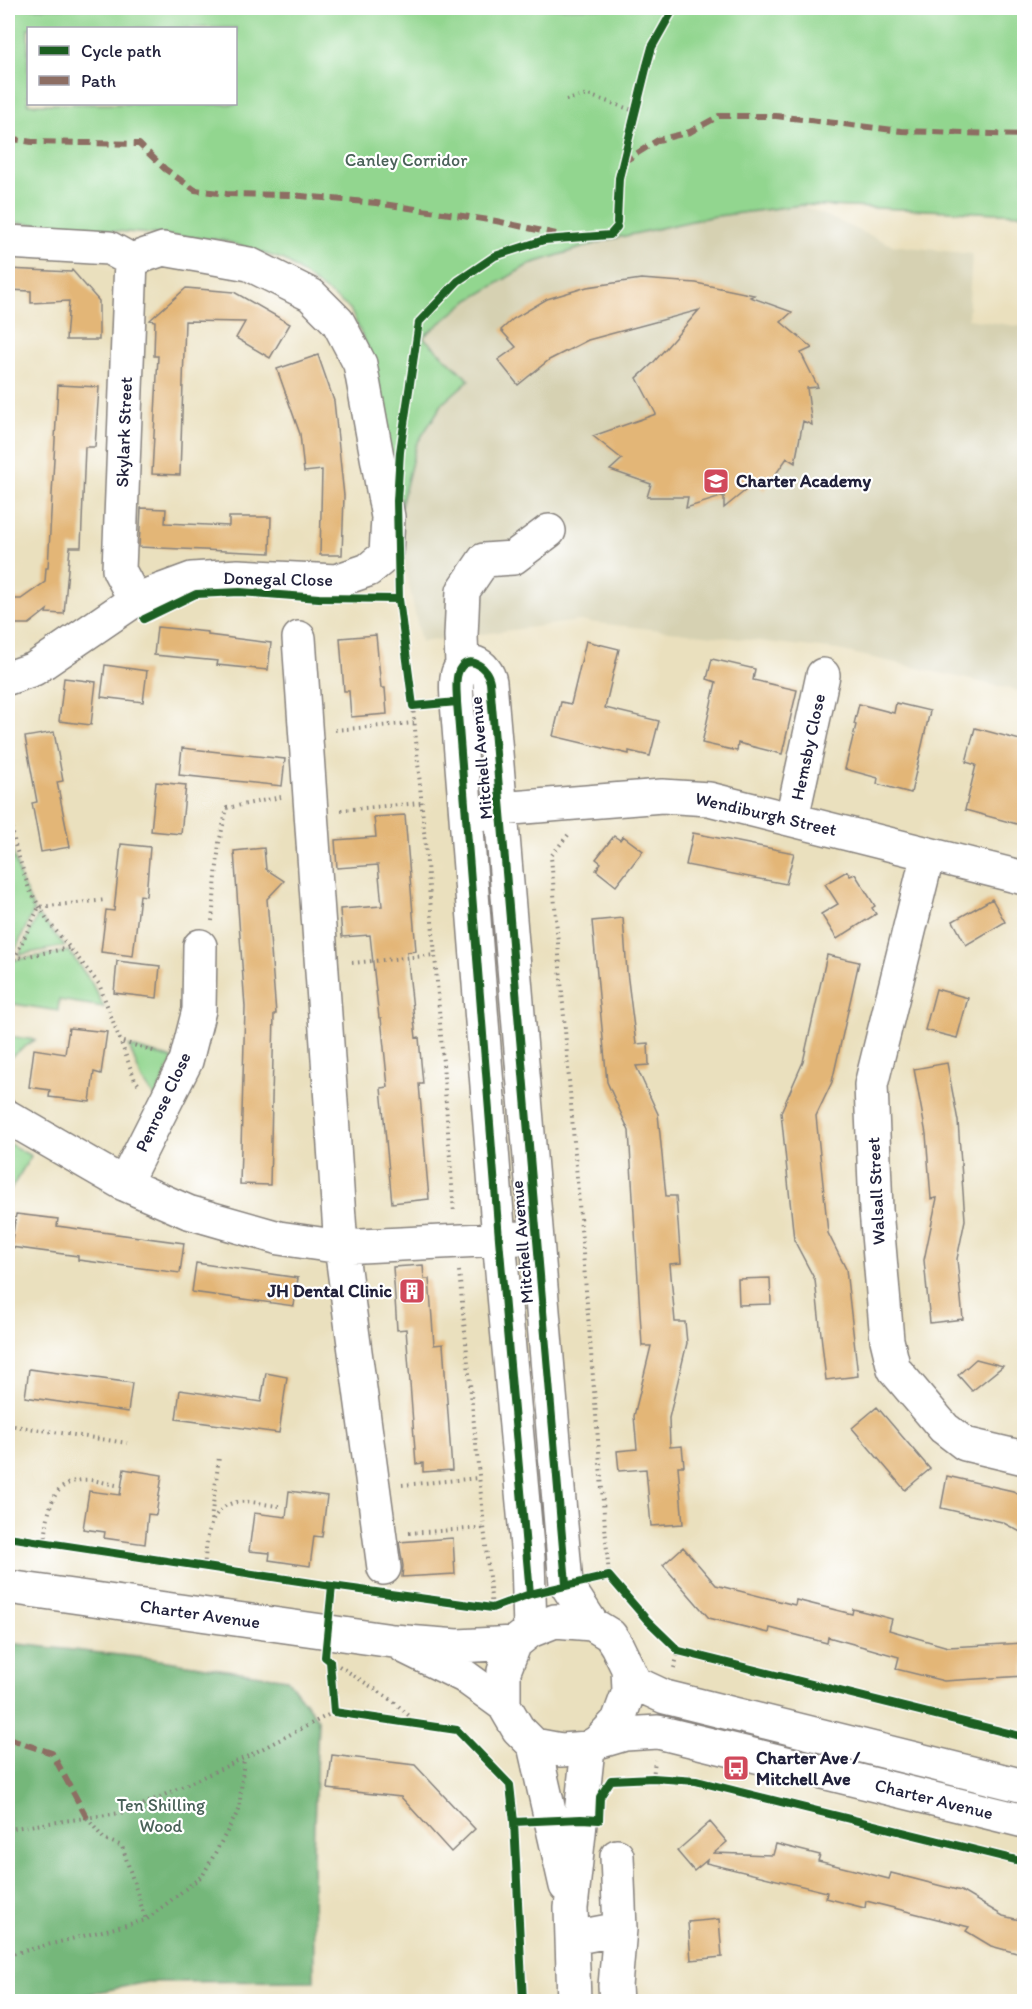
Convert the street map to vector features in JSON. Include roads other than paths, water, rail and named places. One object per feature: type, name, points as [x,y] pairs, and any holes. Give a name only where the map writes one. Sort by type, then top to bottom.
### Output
[{"type":"street","points":[[8,242],[109,248],[131,260]]},
{"type":"street","name":"Donegal Close","points":[[8,678],[34,669],[135,600],[192,579],[238,576],[336,581],[368,570],[386,555],[388,517],[360,364],[338,322],[311,295],[249,264],[163,249],[131,260]]},
{"type":"street","name":"Skylark Street","points":[[131,260],[119,570],[135,600]]},
{"type":"street","points":[[462,665],[463,591],[484,560],[513,558],[549,531]]},
{"type":"street","points":[[299,638],[341,1246],[384,1568]]},
{"type":"street","name":"Mitchell Avenue","points":[[523,1637],[530,1594],[499,1239],[458,702],[457,677],[462,665],[475,663],[480,664],[488,674],[566,1584],[592,1624]]},
{"type":"street","name":"Hemsby Close","points":[[792,818],[823,675]]},
{"type":"street","name":"Wendiburgh Street","points":[[467,818],[500,809],[662,796],[709,799],[1024,878]]},
{"type":"street","name":"Walsall Street","points":[[928,854],[871,1084],[876,1210],[887,1340],[894,1369],[944,1428],[965,1444],[1024,1458]]},
{"type":"street","name":"Penrose Close","points":[[124,1184],[186,1061],[199,1010],[200,946]]},
{"type":"street","points":[[8,1117],[124,1184],[188,1212],[268,1235],[341,1246],[537,1237]]},
{"type":"street","name":"Charter Avenue","points":[[8,1587],[393,1641],[458,1646],[523,1637]]},
{"type":"street","points":[[534,1745],[561,1750],[593,1745],[618,1721],[628,1691],[628,1668],[610,1635],[592,1624],[555,1621],[523,1637],[504,1671],[504,1705],[518,1729],[534,1745],[572,1923]]},
{"type":"street","name":"Charter Avenue","points":[[393,1641],[464,1677],[504,1705]]},
{"type":"street","name":"Charter Avenue","points":[[628,1668],[635,1683],[665,1697],[1024,1786]]},
{"type":"street","name":"Charter Avenue","points":[[593,1745],[625,1734],[658,1732],[1024,1821]]},
{"type":"street","points":[[574,2001],[572,1923],[593,1745]]},
{"type":"street","points":[[616,2001],[615,1986],[620,1929],[617,1856]]},
{"type":"street","points":[[572,1923],[620,1929]]},
{"type":"place","name":"Charter Academy","points":[[716,481]]},
{"type":"place","name":"JH Dental Clinic","points":[[412,1291]]},
{"type":"place","name":"Charter Ave / Mitchell Ave","points":[[736,1768]]},
{"type":"park label","name":"Canley Corridor","points":[[406,160]]},
{"type":"park label","name":"Ten Shilling Wood","points":[[161,1815]]}]
